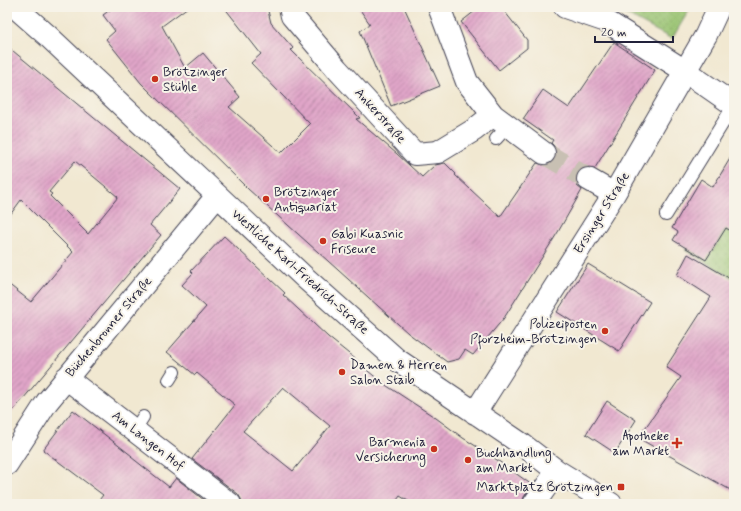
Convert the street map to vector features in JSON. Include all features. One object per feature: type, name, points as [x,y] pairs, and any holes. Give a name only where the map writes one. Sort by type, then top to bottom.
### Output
[{"type":"street","name":"Westliche Karl-Friedrich-Straße","points":[[15,7],[48,36],[303,276],[396,359],[523,445],[557,471],[611,504]]},
{"type":"street","name":"Ankerstraße","points":[[290,7],[292,16],[322,52],[415,154],[438,152],[474,130],[499,127]]},
{"type":"street","points":[[565,7],[606,21],[685,71],[734,105]]},
{"type":"street","name":"Ersinger Straße","points":[[475,413],[614,194],[706,35],[720,7]]},
{"type":"street","points":[[436,9],[467,82],[499,127],[544,153]]},
{"type":"street","points":[[588,179],[614,194]]},
{"type":"street","name":"Büchenbronner Straße","points":[[7,464],[47,402],[217,196]]},
{"type":"street","name":"Am Langen Hof","points":[[66,378],[138,424],[230,504]]},
{"type":"street","points":[[534,504],[557,471]]},
{"type":"lane","points":[[666,215],[734,105]]},
{"type":"green space","points":[[610,7],[691,7],[672,39]]},
{"type":"green space","points":[[725,229],[734,234],[734,279],[685,250],[692,240],[712,251]]},
{"type":"building","points":[[114,7],[188,7],[162,26],[185,68],[203,53],[240,97],[229,107],[281,153],[310,124],[251,63],[261,54],[224,7],[267,7],[271,23],[293,48],[291,50],[360,118],[356,119],[422,177],[435,165],[445,163],[456,174],[455,175],[500,217],[537,163],[543,165],[554,161],[556,148],[551,143],[553,140],[523,119],[543,90],[569,108],[614,42],[655,70],[595,168],[582,168],[577,172],[577,186],[582,190],[558,232],[504,318],[473,355],[465,350],[459,359],[447,362],[408,333],[248,189],[141,83],[106,39],[115,31],[103,15]]},
{"type":"building","points":[[358,7],[404,7],[440,86],[391,106],[360,31],[370,24]]},
{"type":"building","points":[[480,7],[501,7],[527,40],[527,48],[499,70],[461,22]]},
{"type":"building","points":[[7,46],[180,189],[150,225],[161,235],[7,418],[7,283],[31,302],[73,252],[21,200],[7,219]],"holes":[[[75,161],[118,197],[88,234],[50,196],[52,194],[49,192]]]},
{"type":"building","points":[[734,152],[734,233],[726,228],[706,260],[673,240],[678,232],[672,228],[701,179],[713,187]]},
{"type":"building","points":[[224,236],[285,293],[283,295],[328,337],[384,384],[436,418],[532,485],[524,497],[522,504],[413,504],[400,496],[394,504],[242,504],[238,494],[192,459],[235,405],[197,373],[195,375],[167,352],[206,307],[182,285],[193,273],[191,271]],"holes":[[[283,387],[330,426],[293,471],[243,431]]]},
{"type":"building","points":[[688,254],[734,281],[734,492],[638,438],[681,377],[666,367],[711,297],[677,275]]},
{"type":"building","points":[[588,264],[650,302],[619,351],[557,312]]},
{"type":"building","points":[[607,401],[636,420],[615,453],[586,434]]},
{"type":"building","points":[[73,410],[169,487],[176,478],[209,504],[96,504],[103,495],[43,450]]},
{"type":"tunnel","points":[[544,153],[588,179]]},
{"type":"railway","points":[[721,7],[734,13]]},
{"type":"place","name":"Brötzinger Stüble","points":[[155,79]]},
{"type":"place","name":"Brötzinger Antiquariat","points":[[266,199]]},
{"type":"place","name":"Gabi Kuasnic Friseure","points":[[323,241]]},
{"type":"place","name":"Polizeiposten Pforzheim-Brötzingen","points":[[605,331]]},
{"type":"place","name":"Damen & Herren Salon Staib","points":[[342,372]]},
{"type":"place","name":"Apotheke am Markt","points":[[677,443]]},
{"type":"place","name":"Barmenia Versicherung","points":[[434,449]]},
{"type":"place","name":"Buchhandlung am Markt","points":[[468,460]]},
{"type":"place","name":"Marktplatz Brötzingen","points":[[621,487]]}]
